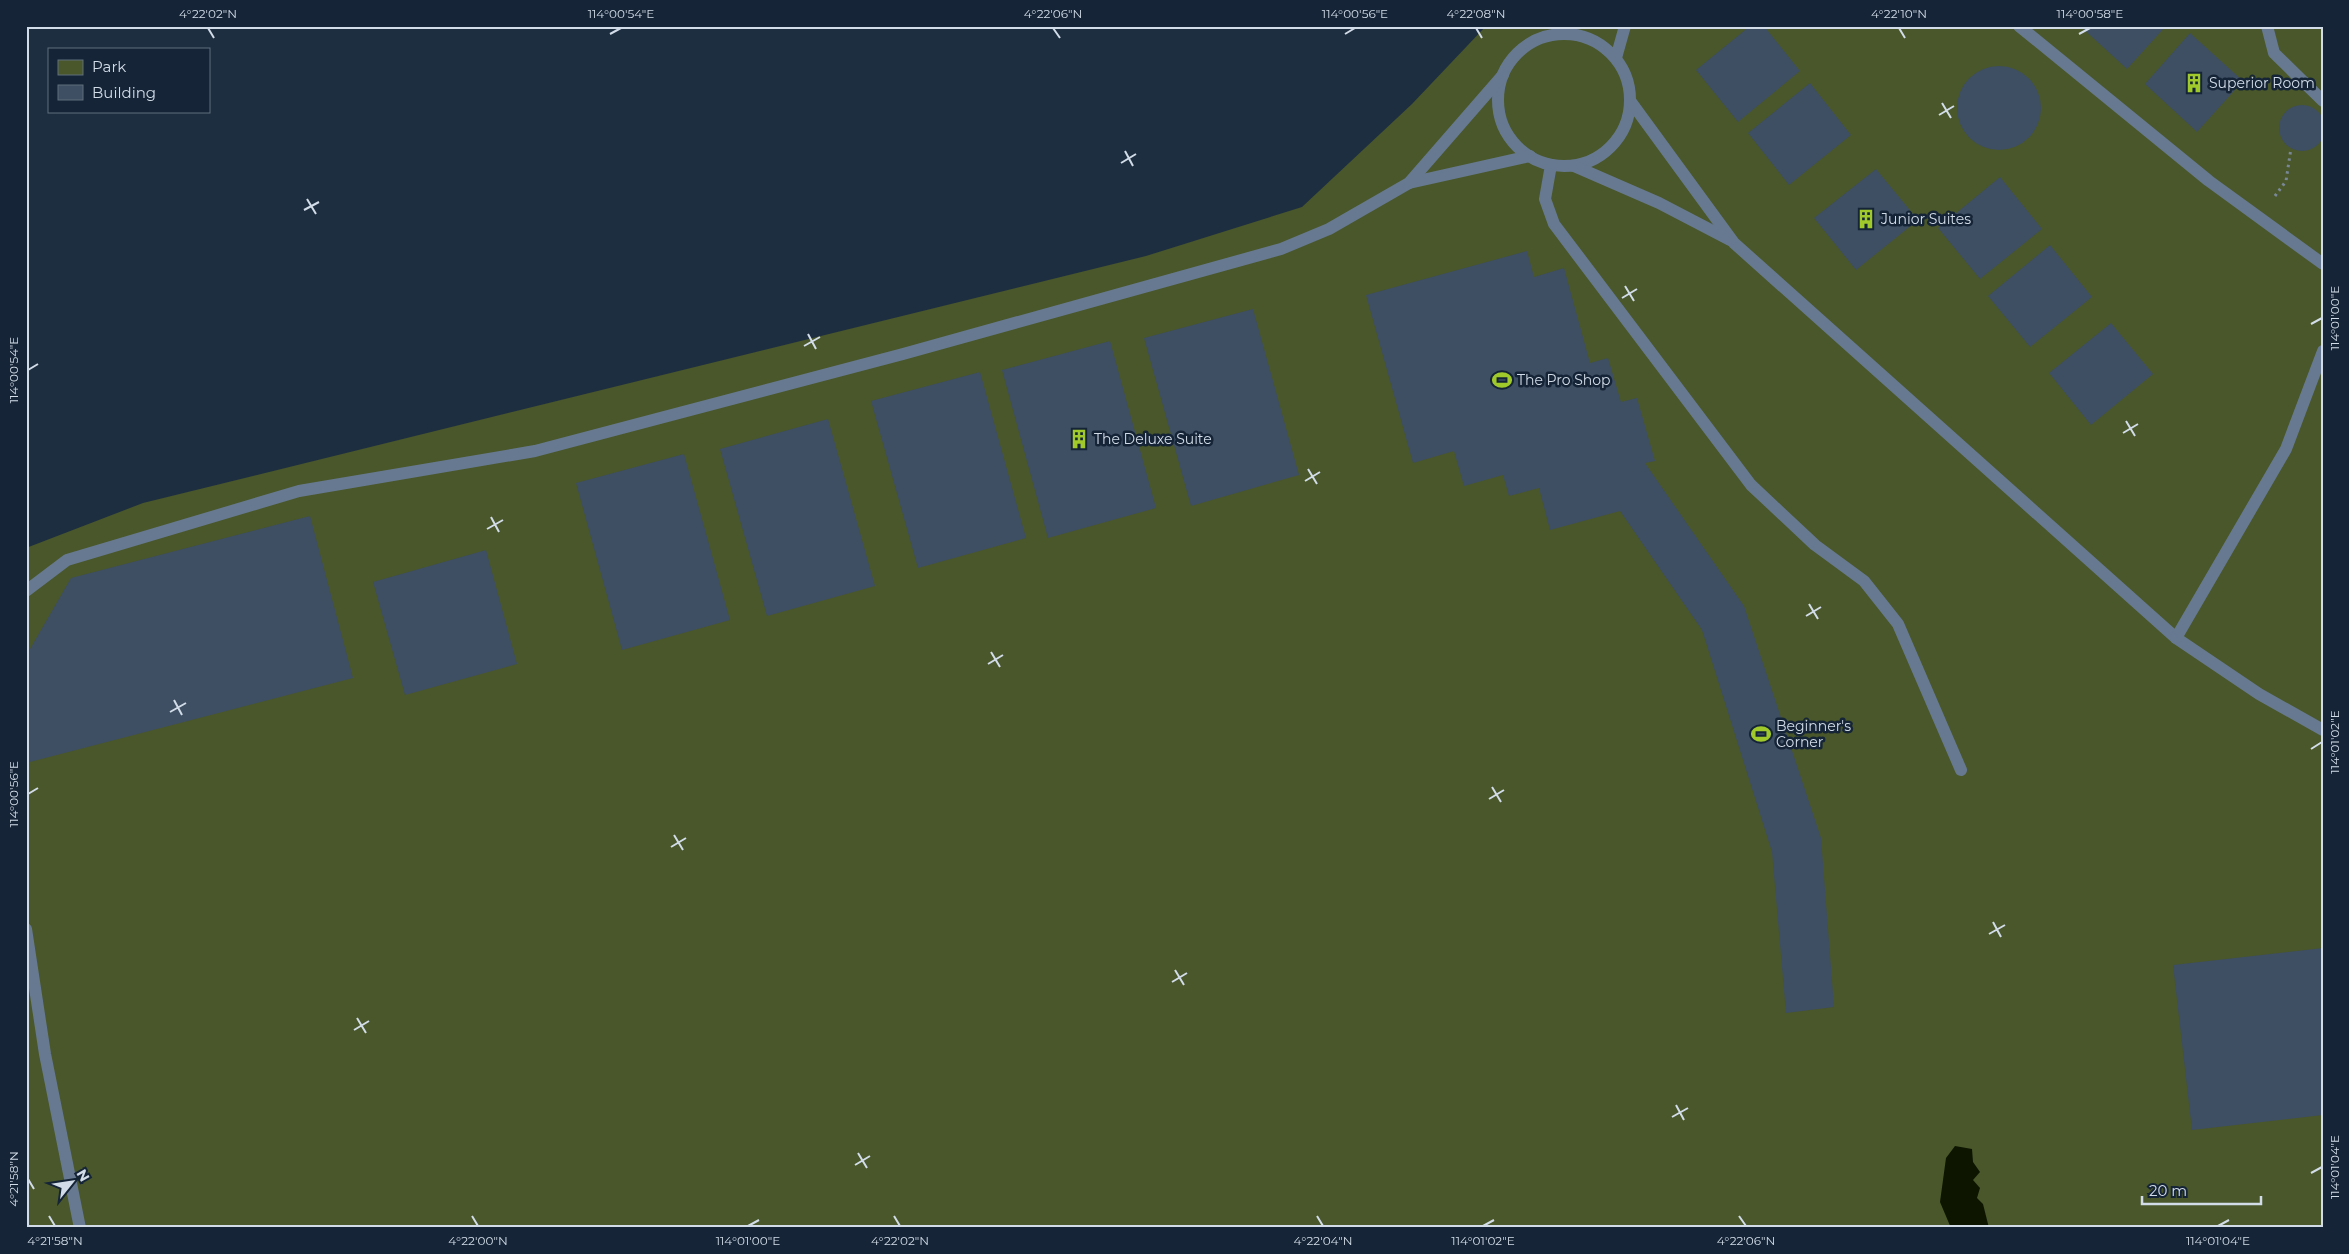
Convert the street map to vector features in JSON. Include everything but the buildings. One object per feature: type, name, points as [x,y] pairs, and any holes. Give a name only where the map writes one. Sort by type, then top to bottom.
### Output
[{"type":"lane","points":[[1409,183],[1503,75],[1514,55],[1532,41],[1546,26]]},
{"type":"lane","points":[[1616,58],[1625,26]]},
{"type":"lane","points":[[2019,26],[2209,181],[2323,264]]},
{"type":"lane","points":[[2267,26],[2274,53],[2323,101]]},
{"type":"lane","points":[[1532,41],[1554,34],[1577,34],[1599,43],[1616,58],[1627,79],[1631,102],[1626,124],[1614,144],[1596,158],[1574,166]]},
{"type":"lane","points":[[1503,75],[1498,98],[1502,120],[1512,141],[1530,156],[1551,165],[1574,166],[1659,203],[1734,243]]},
{"type":"lane","points":[[1631,102],[1734,243],[2176,638],[2259,694],[2323,730]]},
{"type":"lane","points":[[26,592],[67,560],[299,491],[535,451],[903,354],[1281,249],[1329,229],[1409,183],[1530,156]]},
{"type":"lane","points":[[1551,165],[1545,199],[1554,224],[1751,485],[1815,545],[1864,581],[1898,624],[1961,770]]},
{"type":"lane","points":[[2176,638],[2286,449],[2323,351]]},
{"type":"lane","points":[[26,929],[45,1054],[80,1228]]},
{"type":"path","points":[[2259,218],[2286,181],[2291,148]]},
{"type":"green space","points":[[1486,26],[2323,26],[2323,1228],[26,1228],[26,548],[143,503],[1146,256],[1302,207],[1412,104]]},
{"type":"shaded area","points":[[1955,1146],[1972,1149],[1973,1162],[1980,1172],[1973,1180],[1980,1188],[1977,1198],[1983,1204],[1989,1228],[1951,1228],[1940,1202],[1946,1158]]},
{"type":"place","name":"Superior Room","points":[[2194,83]]},
{"type":"place","name":"Junior Suites","points":[[1866,219]]},
{"type":"place","name":"The Pro Shop","points":[[1502,380]]},
{"type":"place","name":"The Deluxe Suite","points":[[1079,439]]},
{"type":"place","name":"Beginner's Corner","points":[[1761,734]]}]
